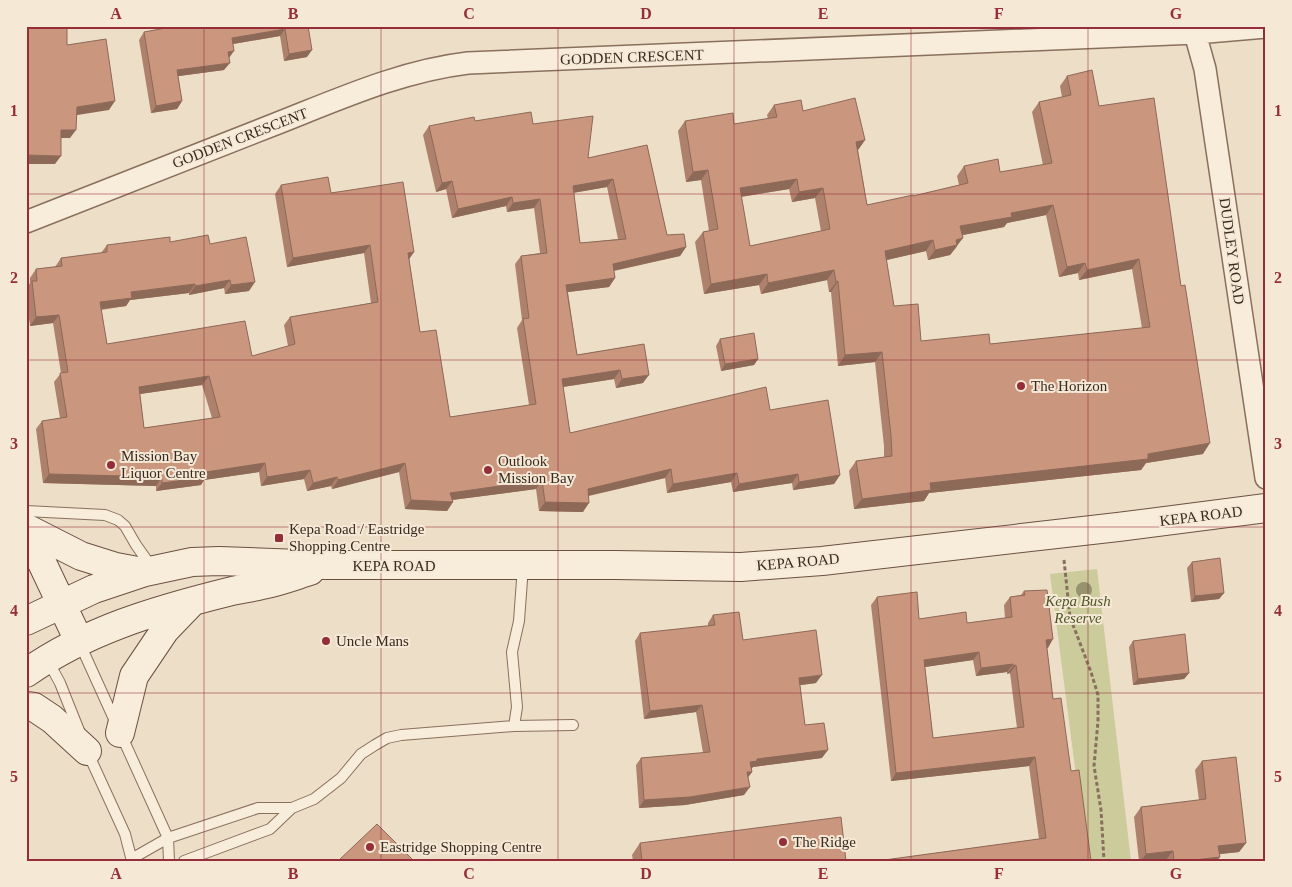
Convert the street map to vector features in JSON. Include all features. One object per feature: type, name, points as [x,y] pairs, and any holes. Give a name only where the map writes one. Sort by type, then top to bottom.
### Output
[{"type":"main road","name":"KEPA ROAD","points":[[27,620],[94,588],[150,571],[192,562],[219,561],[328,565],[741,567],[807,562],[1118,527],[1266,508]]},
{"type":"main road","points":[[26,529],[81,556],[116,567],[150,571]]},
{"type":"main road","points":[[26,529],[79,640]]},
{"type":"main road","name":"KEPA ROAD","points":[[37,665],[79,640],[112,627],[194,601],[263,585],[328,565]]},
{"type":"main road","points":[[120,732],[134,676],[165,630],[194,601]]},
{"type":"main road","points":[[27,620],[37,665]]},
{"type":"main road","points":[[26,706],[34,706],[52,719],[87,751]]},
{"type":"street","name":"GODDEN CRESCENT","points":[[26,222],[368,88],[429,69],[448,66],[488,62],[1266,27]]},
{"type":"street","name":"DUDLEY ROAD","points":[[1195,30],[1205,69],[1266,478]]},
{"type":"lane","points":[[26,511],[105,515],[118,520],[126,526],[150,571]]},
{"type":"lane","points":[[514,726],[518,707],[512,652],[519,621],[523,566]]},
{"type":"lane","points":[[79,640],[168,838],[168,861]]},
{"type":"lane","points":[[37,665],[60,683],[87,751],[135,860],[168,838],[258,808],[292,808]]},
{"type":"lane","points":[[184,861],[270,829],[292,808],[314,799],[328,789],[341,778],[361,754],[387,738],[401,735],[514,726],[573,725]]},
{"type":"path","points":[[1063,555],[1070,617],[1098,695],[1094,766],[1101,810],[1104,861]]},
{"type":"green space","name":"Kepa Bush Reserve","points":[[1097,569],[1131,861],[1087,861],[1050,574]]},
{"type":"building","points":[[26,26],[67,26],[67,45],[106,39],[115,101],[77,107],[76,130],[61,130],[61,156],[26,155]]},
{"type":"building","points":[[177,26],[308,26],[312,50],[289,54],[285,29],[232,38],[234,51],[228,52],[230,63],[177,70],[182,101],[156,106],[144,32]]},
{"type":"building","points":[[1092,70],[1099,106],[1154,98],[1181,286],[1185,285],[1210,443],[1148,454],[1148,459],[930,483],[931,490],[862,499],[856,461],[892,456],[882,352],[845,355],[838,281],[836,282],[834,270],[768,283],[767,274],[711,284],[703,232],[718,229],[708,170],[693,172],[685,121],[733,113],[734,124],[777,117],[774,105],[801,100],[803,111],[855,98],[865,140],[856,142],[867,205],[968,183],[964,166],[998,159],[1000,172],[1052,163],[1039,102],[1071,95],[1067,76]],"holes":[[[797,179],[799,192],[823,188],[830,229],[750,246],[740,188]],[[1053,205],[1067,267],[1085,263],[1087,270],[1139,259],[1150,327],[990,344],[989,334],[921,341],[918,304],[894,306],[885,251],[933,240],[935,250],[957,245],[956,240],[963,238],[960,226],[1012,217],[1011,213]]]},
{"type":"building","points":[[531,112],[533,124],[593,116],[588,158],[647,145],[667,235],[684,234],[686,247],[613,264],[615,278],[566,285],[577,355],[644,344],[649,375],[622,379],[620,370],[562,379],[570,433],[766,387],[770,410],[828,400],[840,475],[799,482],[798,474],[739,484],[737,473],[673,484],[671,469],[588,489],[589,503],[545,502],[542,480],[450,493],[453,502],[411,500],[405,463],[338,480],[337,477],[313,483],[310,470],[267,477],[265,463],[206,472],[207,477],[162,483],[162,477],[49,474],[42,421],[67,417],[60,373],[68,372],[59,315],[36,317],[32,281],[37,281],[36,269],[62,266],[61,258],[107,252],[107,245],[170,237],[170,242],[208,235],[210,244],[246,237],[255,282],[231,285],[230,280],[195,286],[195,284],[131,292],[132,298],[100,302],[107,344],[245,321],[252,356],[295,344],[290,317],[378,302],[370,245],[293,258],[281,185],[328,177],[331,193],[403,182],[414,252],[408,253],[420,332],[436,330],[450,417],[536,404],[523,319],[529,318],[521,256],[547,253],[540,199],[513,203],[512,197],[458,209],[452,181],[442,183],[429,126],[474,117],[475,121]],"holes":[[[613,179],[626,239],[580,243],[573,186]],[[209,376],[220,417],[144,428],[139,387]]]},
{"type":"building","points":[[754,333],[758,359],[725,364],[720,339]]},
{"type":"building","points":[[1220,558],[1224,593],[1195,596],[1192,562]]},
{"type":"building","points":[[1047,590],[1053,639],[1046,640],[1053,699],[1061,698],[1071,771],[1079,770],[1091,861],[877,861],[1046,838],[1035,757],[896,773],[877,597],[917,592],[919,619],[966,612],[967,623],[1012,617],[1010,597],[1025,595],[1024,591]],"holes":[[[979,652],[981,668],[1016,665],[1024,727],[933,738],[924,660]]]},
{"type":"building","points":[[739,612],[743,640],[816,630],[822,675],[799,678],[805,725],[824,723],[828,750],[757,759],[757,761],[750,762],[752,772],[747,772],[750,787],[690,797],[644,800],[641,758],[710,752],[702,705],[650,711],[640,633],[715,625],[713,615]]},
{"type":"building","points":[[1185,634],[1189,673],[1138,679],[1133,641]]},
{"type":"building","points":[[1236,757],[1246,843],[1218,846],[1220,857],[1186,861],[1174,861],[1173,851],[1146,854],[1141,807],[1206,799],[1202,761]]},
{"type":"building","name":"The Ridge","points":[[841,817],[846,861],[642,861],[640,843]]},
{"type":"building","points":[[377,824],[414,861],[338,861]]},
{"type":"place","name":"The Horizon","points":[[1021,386]]},
{"type":"place","name":"Mission Bay Liquor Centre","points":[[111,465]]},
{"type":"place","name":"Outlook Mission Bay","points":[[488,470]]},
{"type":"place","name":"Kepa Road / Eastridge Shopping Centre","points":[[279,538]]},
{"type":"place","name":"Uncle Mans","points":[[326,641]]},
{"type":"place","name":"The Ridge","points":[[783,842]]},
{"type":"place","name":"Eastridge Shopping Centre","points":[[370,847]]}]
